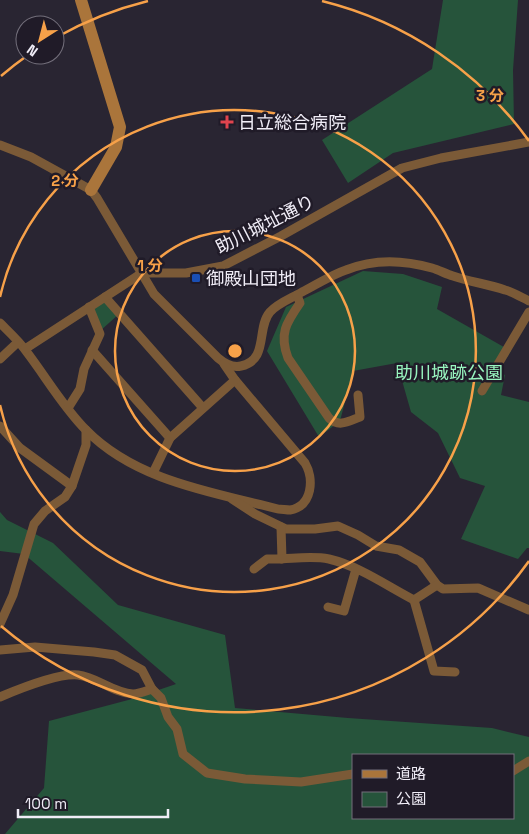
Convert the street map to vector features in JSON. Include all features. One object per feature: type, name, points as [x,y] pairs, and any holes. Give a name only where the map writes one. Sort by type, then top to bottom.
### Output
[{"type":"street","points":[[81,0],[120,126],[116,147],[91,190]]},
{"type":"street","name":"助川城址通り","points":[[142,273],[186,274],[223,266],[281,236],[402,168],[441,158],[529,142]]},
{"type":"street","points":[[0,145],[31,158],[91,190],[98,198],[154,294],[224,364],[305,463],[310,471],[312,481],[306,499],[299,506],[291,510],[278,509],[187,485],[132,464],[86,430],[21,345],[0,323]]},
{"type":"street","points":[[224,364],[231,367],[240,366],[253,360],[261,344],[269,313],[279,305],[346,270],[374,262],[403,262],[432,268],[453,276],[505,290],[529,301]]},
{"type":"street","points":[[0,359],[106,297],[142,273]]},
{"type":"street","points":[[297,295],[300,303],[285,324],[284,330],[285,350],[288,358],[334,423],[341,424],[360,417],[358,395]]},
{"type":"street","points":[[106,297],[203,408]]},
{"type":"street","points":[[68,408],[80,389],[84,369],[100,334],[89,307]]},
{"type":"street","points":[[482,391],[529,312]]},
{"type":"street","points":[[92,350],[170,438]]},
{"type":"street","points":[[153,473],[170,438],[236,380]]},
{"type":"street","points":[[0,426],[20,448],[72,486]]},
{"type":"street","points":[[0,624],[13,595],[34,524],[45,511],[65,497],[72,486],[86,444],[86,430]]},
{"type":"street","points":[[228,496],[255,514],[286,529],[338,526],[376,546],[399,550],[420,562],[436,585],[443,589],[478,588],[529,610]]},
{"type":"street","points":[[281,527],[282,559]]},
{"type":"street","points":[[254,569],[267,558],[282,559],[304,556],[330,559],[356,569],[414,600],[434,671],[455,672]]},
{"type":"street","points":[[328,607],[344,611],[356,569]]},
{"type":"street","points":[[414,600],[436,585]]},
{"type":"street","points":[[0,650],[34,647],[115,655],[142,670],[152,690],[161,698],[168,717],[177,729],[183,754],[207,772],[245,779],[301,782],[352,774]]},
{"type":"street","points":[[0,697],[62,676],[78,675],[134,694],[152,690]]},
{"type":"street","points":[[514,770],[529,761]]},
{"type":"green space","points":[[443,0],[518,0],[513,70],[514,124],[393,153],[348,183],[322,140],[432,69]]},
{"type":"green space","name":"助川城跡公園","points":[[363,271],[403,274],[442,287],[437,309],[511,351],[498,371],[505,375],[501,395],[529,402],[529,548],[518,559],[461,539],[485,486],[460,478],[438,433],[411,412],[397,363],[353,371],[340,421],[319,437],[267,351],[286,307]]},
{"type":"green space","points":[[105,298],[119,314],[100,331],[91,307]]},
{"type":"green space","points":[[0,512],[7,520],[53,543],[118,605],[225,635],[235,708],[492,728],[529,737],[529,834],[5,834],[44,788],[49,721],[132,699],[176,684],[24,554],[0,551]]},
{"type":"place","name":"日立総合病院","points":[[227,122]]},
{"type":"place","name":"御殿山団地","points":[[196,278]]}]
